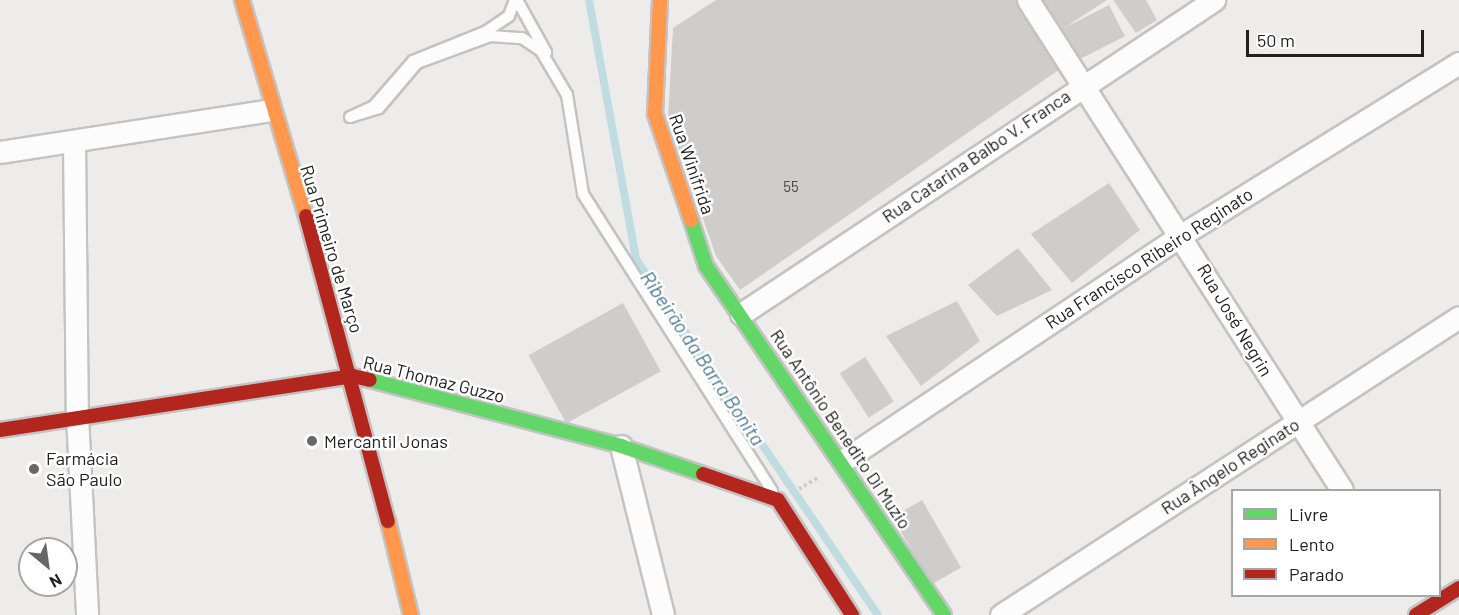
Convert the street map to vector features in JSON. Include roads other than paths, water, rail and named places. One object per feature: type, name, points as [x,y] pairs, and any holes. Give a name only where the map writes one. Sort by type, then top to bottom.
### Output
[{"type":"street","name":"Rua Primeiro de Março","points":[[243,0],[270,110],[352,376],[411,615]]},
{"type":"street","points":[[660,6],[680,0]]},
{"type":"street","name":"Rua José Negrin","points":[[1028,0],[1183,234],[1341,489]]},
{"type":"street","name":"Rua Catarina Balbo V. Franca","points":[[741,314],[1082,84],[1214,0]]},
{"type":"street","name":"Rua Winifrida","points":[[660,6],[655,114],[706,266]]},
{"type":"street","name":"Rua Francisco Ribeiro Reginato","points":[[844,460],[1183,234],[1459,63]]},
{"type":"street","points":[[0,152],[270,110]]},
{"type":"street","points":[[74,141],[77,415],[87,615]]},
{"type":"street","name":"Rua Antônio Benedito Di Muzio","points":[[706,266],[844,460],[945,615]]},
{"type":"street","name":"Rua Ângelo Reginato","points":[[1001,615],[1459,317]]},
{"type":"street","name":"Rua Thomaz Guzzo","points":[[0,430],[77,415],[352,376],[621,446],[778,500]]},
{"type":"street","points":[[621,446],[663,615]]},
{"type":"street","points":[[778,500],[852,615]]},
{"type":"street","points":[[1418,609],[1459,588]]},
{"type":"lane","points":[[516,0],[509,16],[485,32],[413,62],[374,106],[350,117],[379,108],[417,63],[490,36],[522,38],[552,63]]},
{"type":"lane","points":[[516,0],[552,63],[567,95],[583,194],[778,500]]},
{"type":"waterway","name":"Ribeirão da Barra Bonita","points":[[589,0],[636,259],[878,615]]},
{"type":"place","name":"Mercantil Jonas","points":[[312,441]]},
{"type":"place","name":"Farmácia São Paulo","points":[[34,469]]}]
